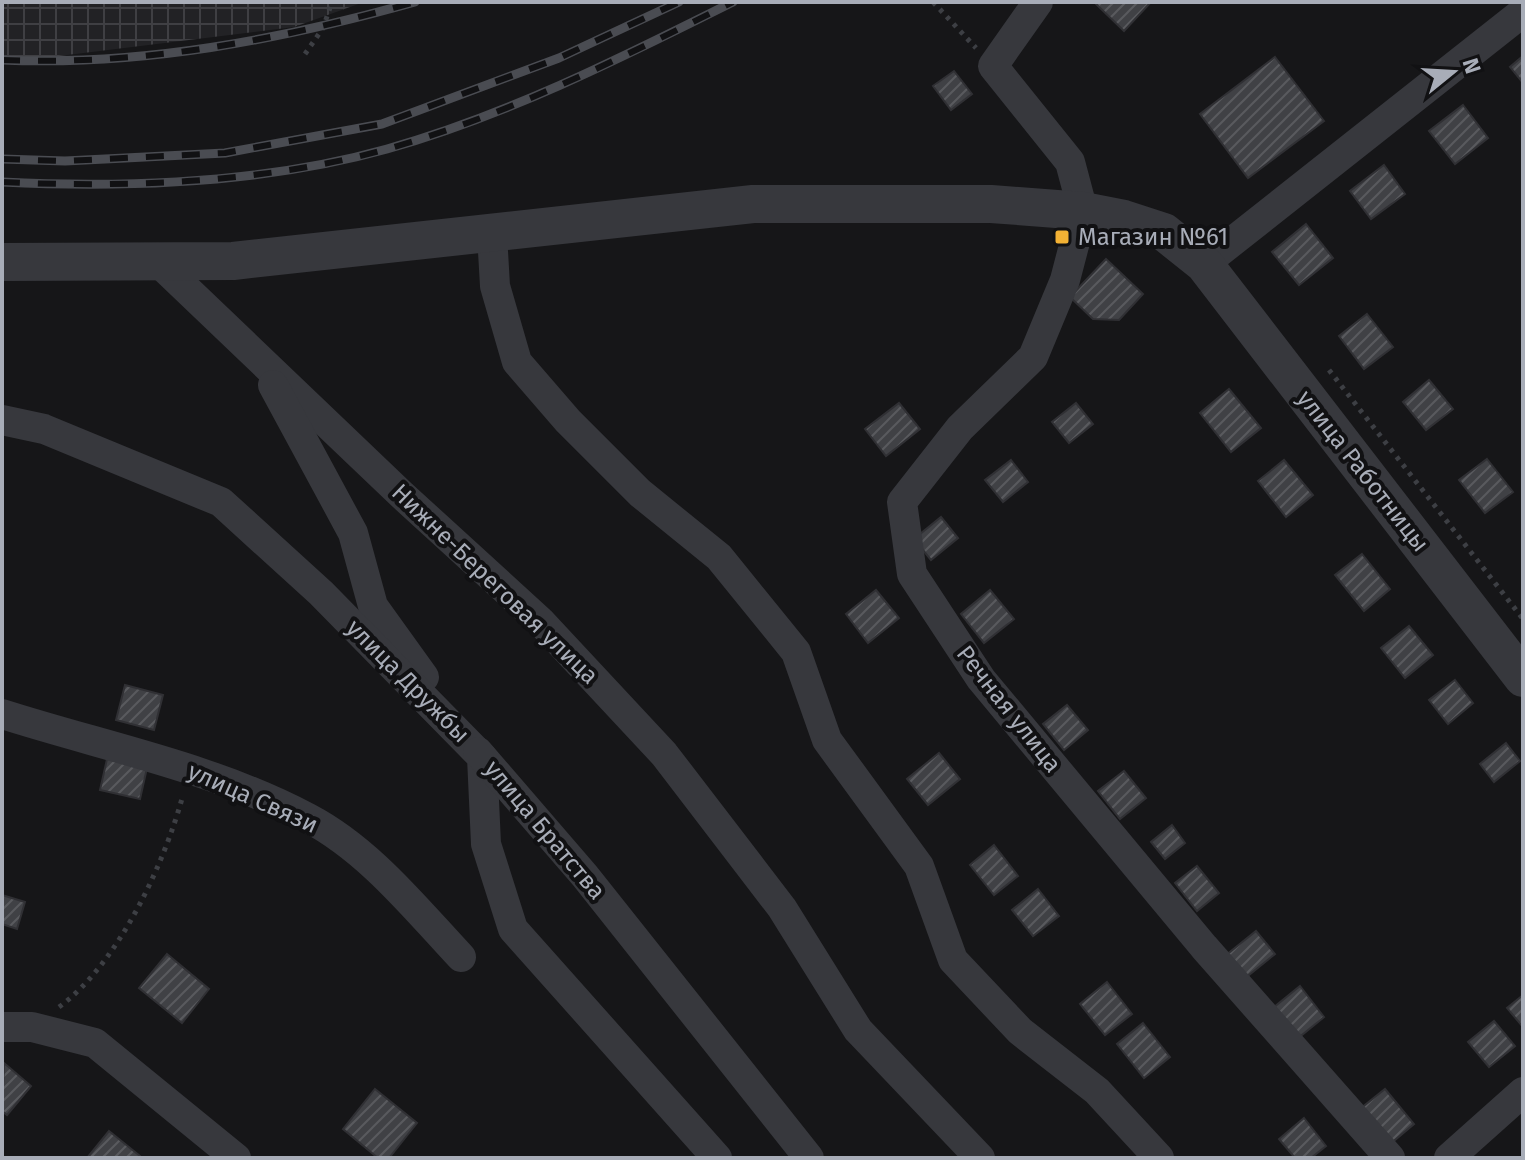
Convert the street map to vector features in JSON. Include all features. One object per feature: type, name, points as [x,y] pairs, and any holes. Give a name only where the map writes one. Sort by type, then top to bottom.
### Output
[{"type":"street","points":[[1038,2],[993,66],[1070,162],[1083,211]]},
{"type":"street","points":[[1204,264],[1523,12]]},
{"type":"street","name":"улица Работницы","points":[[2,262],[233,261],[753,204],[991,204],[1083,211],[1164,232],[1204,264],[1523,678]]},
{"type":"street","name":"Речная улица","points":[[1083,211],[1065,280],[1033,357],[960,428],[902,502],[912,574],[981,679],[1204,947],[1390,1158]]},
{"type":"street","points":[[492,234],[495,286],[517,362],[568,421],[640,493],[719,557],[796,652],[827,740],[919,866],[953,960],[1020,1031],[1097,1091],[1159,1158]]},
{"type":"street","name":"Нижне-Береговая улица","points":[[157,261],[540,621],[664,754],[782,908],[858,1030],[980,1158]]},
{"type":"street","name":"улица Братства","points":[[253,352],[302,434],[353,533],[373,606],[482,757],[585,876],[809,1158]]},
{"type":"street","name":"улица Дружбы","points":[[2,420],[44,429],[221,502],[321,593],[482,757],[486,844],[513,929],[717,1158]]},
{"type":"street","name":"улица Связи","points":[[2,714],[105,747],[191,767],[310,818],[374,864],[461,957]]},
{"type":"street","points":[[17,1027],[95,1043],[236,1158]]},
{"type":"street","points":[[1449,1158],[1523,1092]]},
{"type":"path","points":[[305,54],[323,28],[332,2]]},
{"type":"path","points":[[933,2],[993,66]]},
{"type":"path","points":[[1326,365],[1523,619]]},
{"type":"path","points":[[17,1027],[78,993],[135,914],[171,841],[191,767]]},
{"type":"shaded area","points":[[2,2],[364,2],[294,27],[2,63]]},
{"type":"building","points":[[1094,2],[1151,2],[1124,31]]},
{"type":"building","points":[[1523,56],[1523,83],[1510,67]]},
{"type":"building","points":[[1275,57],[1324,121],[1248,178],[1200,114]]},
{"type":"building","points":[[954,71],[972,94],[951,110],[933,86]]},
{"type":"building","points":[[1463,105],[1488,138],[1455,164],[1429,131]]},
{"type":"building","points":[[1384,165],[1405,194],[1371,219],[1350,191]]},
{"type":"building","points":[[1306,224],[1333,258],[1299,285],[1272,252]]},
{"type":"building","points":[[1106,259],[1143,294],[1119,320],[1093,319],[1070,297]]},
{"type":"building","points":[[1367,314],[1393,347],[1364,369],[1339,336]]},
{"type":"building","points":[[1429,380],[1453,409],[1426,430],[1403,402]]},
{"type":"building","points":[[1229,389],[1261,428],[1231,452],[1200,413]]},
{"type":"building","points":[[899,403],[920,429],[886,456],[865,429]]},
{"type":"building","points":[[1076,403],[1093,424],[1069,443],[1052,422]]},
{"type":"building","points":[[1487,459],[1513,492],[1485,513],[1459,480]]},
{"type":"building","points":[[1011,460],[1028,482],[1003,502],[985,480]]},
{"type":"building","points":[[1284,460],[1313,495],[1286,517],[1258,481]]},
{"type":"building","points":[[941,517],[958,538],[931,560],[914,539]]},
{"type":"building","points":[[1362,554],[1390,589],[1364,611],[1335,575]]},
{"type":"building","points":[[876,590],[899,618],[868,643],[846,614]]},
{"type":"building","points":[[990,590],[1014,619],[984,643],[961,614]]},
{"type":"building","points":[[1409,626],[1433,655],[1405,678],[1381,648]]},
{"type":"building","points":[[1455,680],[1473,703],[1448,724],[1429,700]]},
{"type":"building","points":[[125,685],[163,695],[154,730],[116,720]]},
{"type":"building","points":[[1067,705],[1088,730],[1064,750],[1043,724]]},
{"type":"building","points":[[1506,743],[1520,761],[1494,782],[1480,764]]},
{"type":"building","points":[[939,753],[960,779],[928,805],[907,779]]},
{"type":"building","points":[[107,759],[147,768],[140,799],[100,790]]},
{"type":"building","points":[[1124,771],[1146,798],[1120,819],[1098,791]]},
{"type":"building","points":[[1172,825],[1185,843],[1165,859],[1151,842]]},
{"type":"building","points":[[994,845],[1018,876],[994,895],[970,865]]},
{"type":"building","points":[[1197,866],[1219,893],[1197,911],[1175,883]]},
{"type":"building","points":[[1038,889],[1059,916],[1033,936],[1012,910]]},
{"type":"building","points":[[2,895],[25,902],[17,929],[2,924]]},
{"type":"building","points":[[1256,931],[1275,954],[1244,979],[1225,956]]},
{"type":"building","points":[[167,954],[209,989],[182,1023],[139,988]]},
{"type":"building","points":[[1107,982],[1132,1014],[1105,1035],[1080,1004]]},
{"type":"building","points":[[1300,986],[1324,1017],[1297,1039],[1273,1008]]},
{"type":"building","points":[[1523,995],[1523,1027],[1507,1008]]},
{"type":"building","points":[[1494,1021],[1515,1046],[1489,1067],[1468,1042]]},
{"type":"building","points":[[1143,1023],[1170,1057],[1144,1078],[1117,1044]]},
{"type":"building","points":[[4,1063],[31,1086],[7,1115],[2,1111]]},
{"type":"building","points":[[375,1089],[417,1123],[389,1158],[378,1158],[343,1129]]},
{"type":"building","points":[[1385,1089],[1414,1124],[1389,1145],[1360,1109]]},
{"type":"building","points":[[1304,1118],[1326,1146],[1311,1158],[1295,1158],[1279,1139]]},
{"type":"building","points":[[109,1131],[140,1156],[139,1158],[87,1158]]},
{"type":"railway","points":[[2,60],[107,59],[211,48],[313,28],[415,2]]},
{"type":"railway","points":[[2,159],[65,161],[225,153],[382,124],[559,58],[679,2]]},
{"type":"railway","points":[[2,182],[147,183],[245,176],[387,149],[520,102],[733,2]]},
{"type":"place","name":"Магазин №61","points":[[1062,237]]}]
